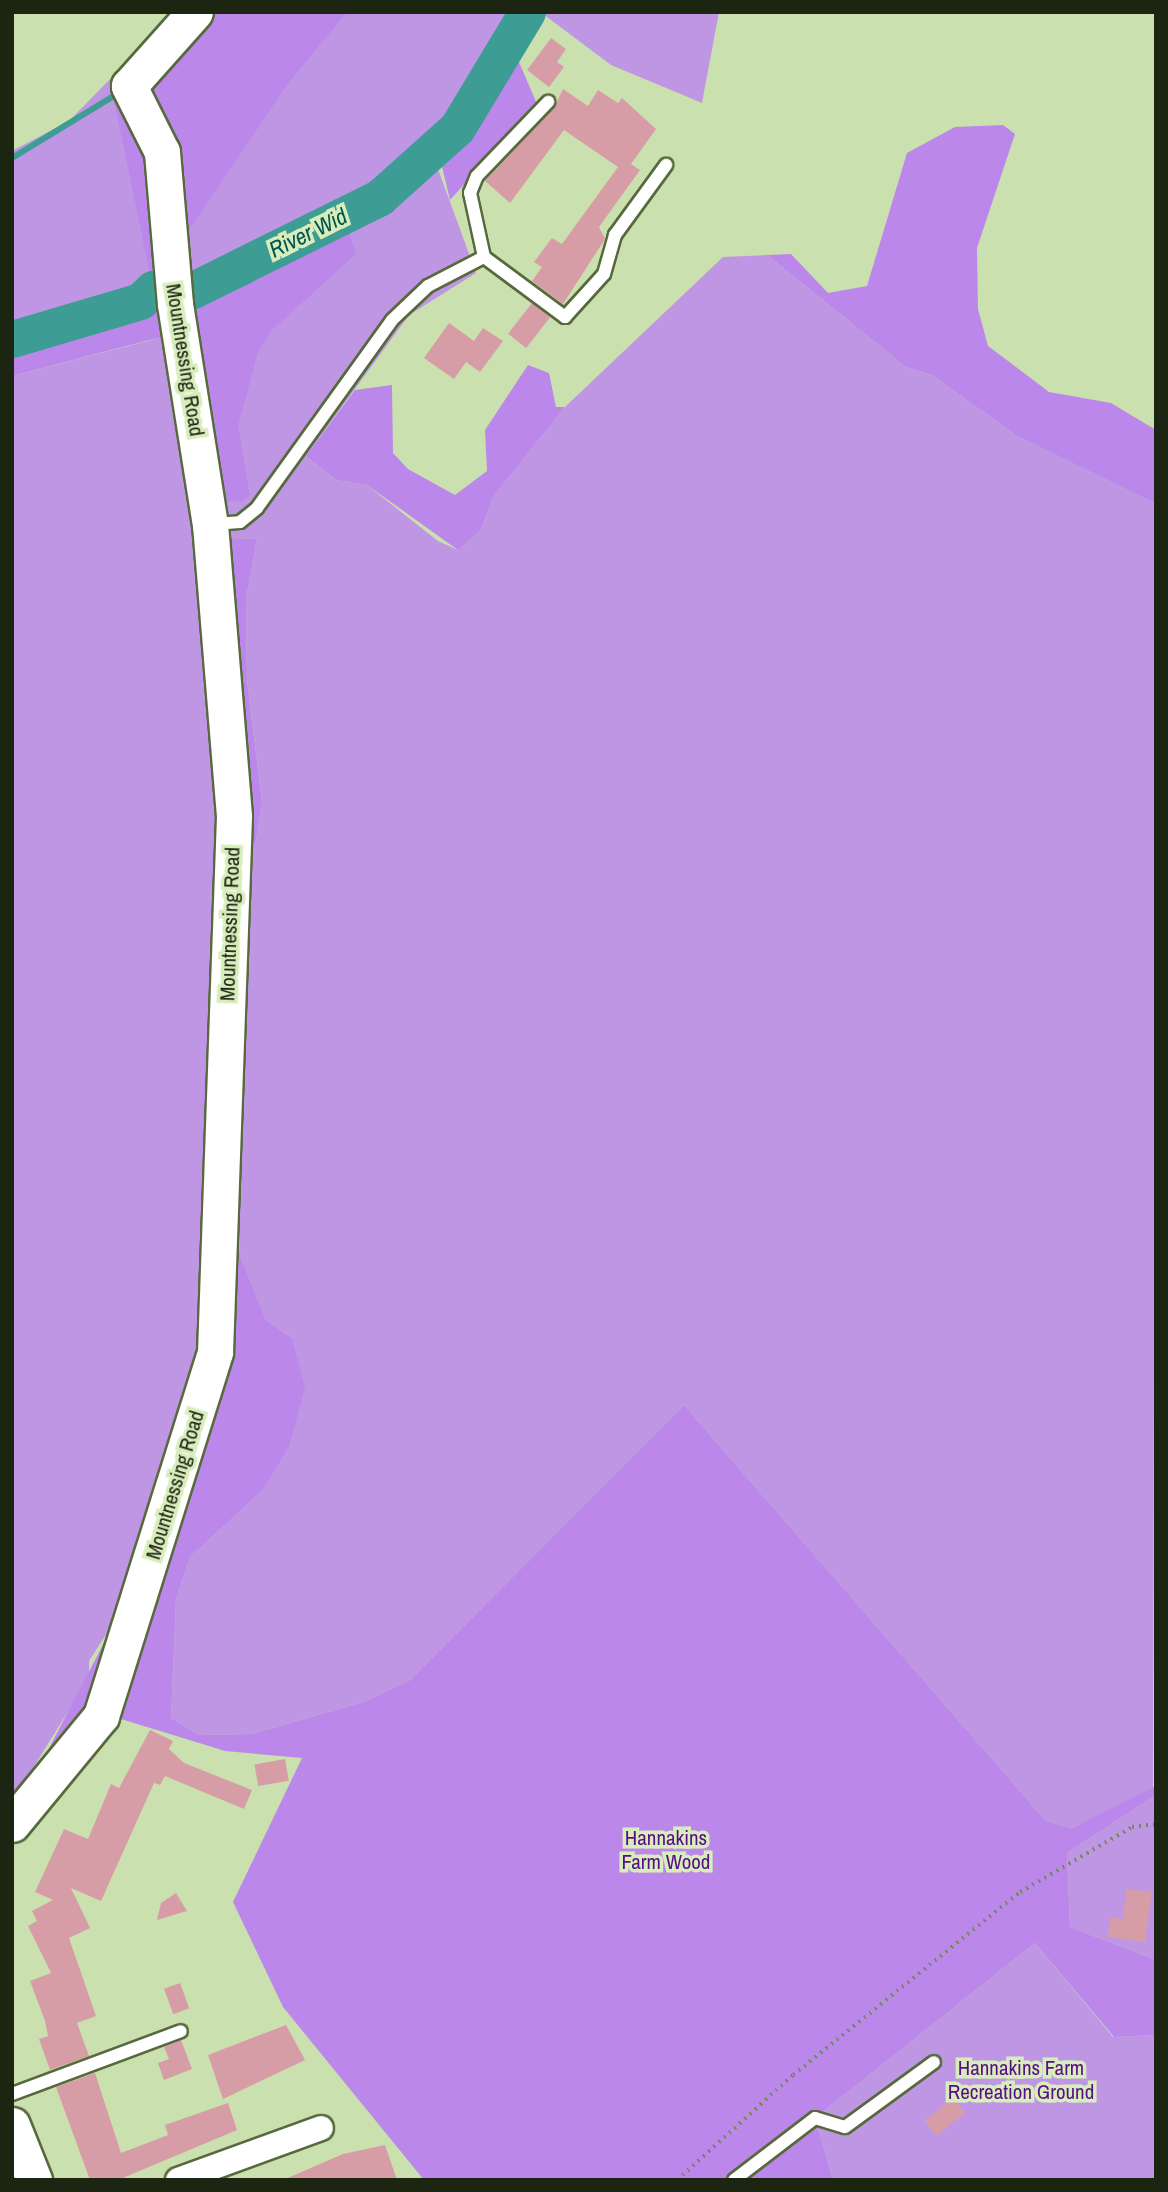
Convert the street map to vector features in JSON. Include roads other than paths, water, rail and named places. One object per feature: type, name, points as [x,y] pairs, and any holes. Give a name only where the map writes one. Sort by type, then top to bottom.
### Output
[{"type":"street","name":"Mountnessing Road","points":[[12,1824],[102,1716],[215,1352],[234,816],[209,525],[175,303],[166,229],[162,152],[129,86],[195,12]]},
{"type":"street","points":[[12,2125],[34,2180]]},
{"type":"street","points":[[178,2180],[321,2128]]},
{"type":"lane","points":[[548,102],[477,176],[470,193],[484,257],[565,317],[604,274],[615,234],[666,165]]},
{"type":"lane","points":[[209,525],[240,522],[257,508],[392,320],[428,286],[484,257]]},
{"type":"lane","points":[[12,2094],[181,2031]]},
{"type":"lane","points":[[734,2180],[815,2118],[845,2127],[934,2062]]},
{"type":"waterway","name":"River Wid","points":[[12,339],[140,301],[153,289],[193,290],[380,197],[457,128],[527,12]]},
{"type":"waterway","points":[[12,158],[120,92]]},
{"type":"park label","name":"Hannakins Farm Wood","points":[[666,1850]]},
{"type":"park label","name":"Hannakins Farm Recreation Ground","points":[[1021,2080]]}]
